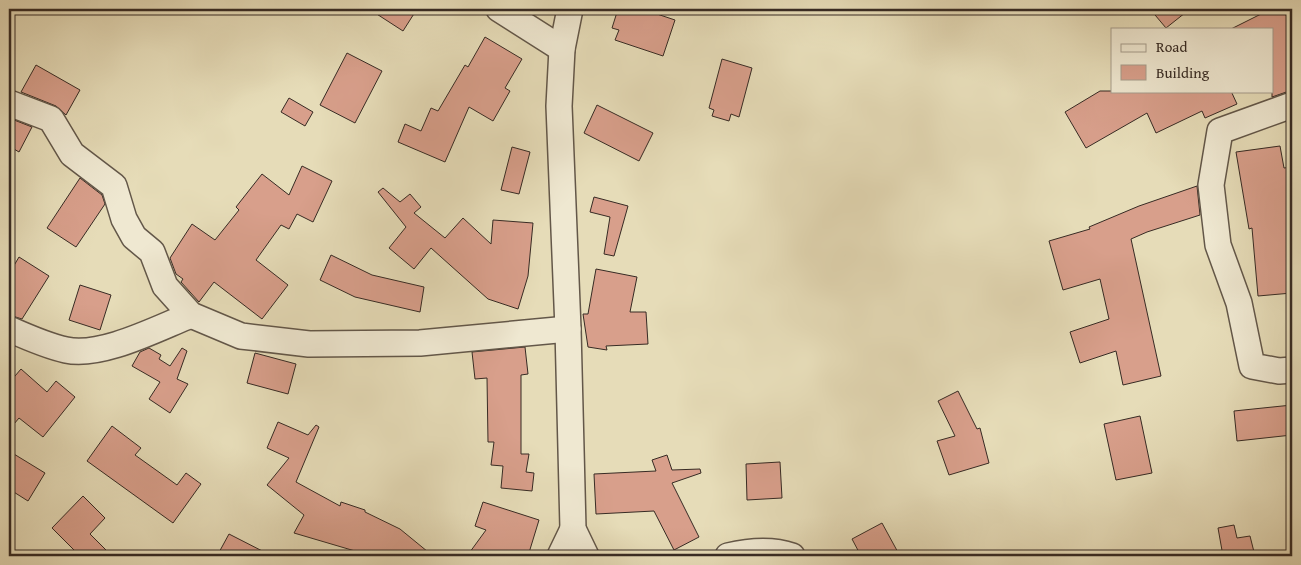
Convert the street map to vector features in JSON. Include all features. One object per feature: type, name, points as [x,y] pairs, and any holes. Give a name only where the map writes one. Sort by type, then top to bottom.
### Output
[{"type":"street","points":[[499,9],[562,49]]},
{"type":"street","points":[[570,9],[562,49],[559,106],[568,329],[573,529],[586,556]]},
{"type":"street","points":[[9,102],[51,119],[72,154],[114,186],[124,218],[134,237],[152,252],[165,286],[191,315],[241,336],[309,344],[420,343],[568,329]]},
{"type":"street","points":[[1292,105],[1220,131],[1210,185],[1218,245],[1239,302],[1252,366],[1279,371],[1292,370]]},
{"type":"street","points":[[9,329],[68,351],[96,351],[191,315]]},
{"type":"street","points":[[560,556],[573,529]]},
{"type":"street","points":[[728,556],[747,551],[784,553],[792,556]]},
{"type":"building","points":[[369,9],[417,9],[403,31]]},
{"type":"building","points":[[618,9],[642,9],[675,20],[663,56],[615,40],[619,30],[612,28]]},
{"type":"building","points":[[1150,9],[1190,9],[1166,28]]},
{"type":"building","points":[[1271,9],[1283,9],[1292,27],[1292,90],[1272,97],[1272,92],[1274,92],[1274,28],[1233,28]]},
{"type":"building","points":[[485,37],[522,59],[505,88],[510,91],[493,121],[469,107],[445,162],[398,142],[405,124],[421,131],[431,108],[438,111],[465,65],[468,67]]},
{"type":"building","points":[[347,53],[382,71],[355,123],[320,105]]},
{"type":"building","points":[[722,59],[752,68],[739,117],[731,114],[729,121],[712,116],[714,110],[709,108]]},
{"type":"building","points":[[36,65],[80,90],[66,115],[56,106],[21,92]]},
{"type":"building","points":[[1100,91],[1231,92],[1237,104],[1205,118],[1202,111],[1156,133],[1147,113],[1086,148],[1065,112]]},
{"type":"building","points":[[289,98],[313,112],[305,126],[281,112]]},
{"type":"building","points":[[597,105],[653,133],[639,161],[584,133]]},
{"type":"building","points":[[9,118],[32,127],[19,152],[9,146]]},
{"type":"building","points":[[1280,146],[1284,168],[1292,167],[1292,221],[1288,222],[1292,293],[1258,296],[1252,228],[1249,229],[1236,152]]},
{"type":"building","points":[[512,147],[530,152],[519,194],[501,190]]},
{"type":"building","points":[[302,166],[332,181],[313,222],[297,214],[289,229],[281,225],[256,260],[288,285],[262,319],[214,282],[199,302],[181,282],[183,279],[176,274],[170,258],[192,224],[215,240],[239,210],[236,207],[262,174],[289,195]]},
{"type":"building","points":[[80,178],[102,195],[105,204],[76,247],[47,228]]},
{"type":"building","points":[[1197,186],[1200,215],[1131,239],[1161,376],[1123,385],[1116,351],[1080,363],[1070,332],[1109,319],[1100,279],[1063,290],[1049,241],[1090,229],[1089,227],[1139,206]]},
{"type":"building","points":[[383,188],[400,202],[410,194],[421,207],[414,213],[445,238],[463,218],[491,244],[493,220],[533,223],[528,276],[518,309],[488,299],[431,248],[414,269],[389,248],[406,227],[378,192]]},
{"type":"building","points":[[594,197],[628,206],[614,256],[604,254],[610,217],[590,212]]},
{"type":"building","points":[[331,255],[372,275],[424,287],[420,312],[355,297],[320,280]]},
{"type":"building","points":[[19,257],[49,276],[22,319],[9,315],[9,274]]},
{"type":"building","points":[[596,269],[637,277],[630,312],[646,312],[648,344],[606,346],[607,350],[588,347],[583,314],[588,314]]},
{"type":"building","points":[[80,285],[111,295],[100,330],[69,320]]},
{"type":"building","points":[[525,347],[528,374],[521,375],[521,454],[529,454],[526,472],[534,473],[532,491],[501,488],[503,466],[491,465],[494,442],[488,442],[487,378],[475,379],[472,352]]},
{"type":"building","points":[[149,348],[161,355],[159,359],[170,366],[182,348],[187,351],[177,379],[188,384],[170,413],[149,399],[160,382],[132,366],[140,352]]},
{"type":"building","points":[[255,353],[296,364],[288,394],[247,383]]},
{"type":"building","points":[[21,369],[47,392],[56,381],[75,397],[43,437],[19,418],[9,430],[9,383]]},
{"type":"building","points":[[958,391],[977,429],[980,428],[989,463],[949,475],[937,441],[955,436],[938,401]]},
{"type":"building","points":[[1292,405],[1292,435],[1237,441],[1234,411]]},
{"type":"building","points":[[1140,416],[1152,473],[1116,480],[1104,424]]},
{"type":"building","points":[[278,422],[308,435],[316,425],[319,427],[296,482],[340,506],[341,502],[365,510],[365,512],[400,529],[433,556],[352,556],[355,551],[294,533],[304,515],[267,485],[289,458],[267,448]]},
{"type":"building","points":[[112,426],[141,448],[135,455],[177,485],[186,473],[201,484],[173,523],[87,461]]},
{"type":"building","points":[[9,451],[45,473],[28,501],[9,489]]},
{"type":"building","points":[[667,455],[672,470],[700,469],[701,473],[672,483],[699,537],[674,550],[654,511],[596,514],[594,474],[656,471],[652,460]]},
{"type":"building","points":[[780,462],[782,498],[747,500],[746,464]]},
{"type":"building","points":[[83,496],[105,518],[90,534],[112,556],[80,556],[52,528]]},
{"type":"building","points":[[483,502],[539,520],[528,556],[467,556],[486,530],[475,526]]},
{"type":"building","points":[[882,523],[900,556],[861,556],[852,539]]},
{"type":"building","points":[[1234,525],[1237,538],[1250,536],[1255,556],[1223,556],[1218,528]]},
{"type":"building","points":[[229,534],[272,556],[217,556]]}]
